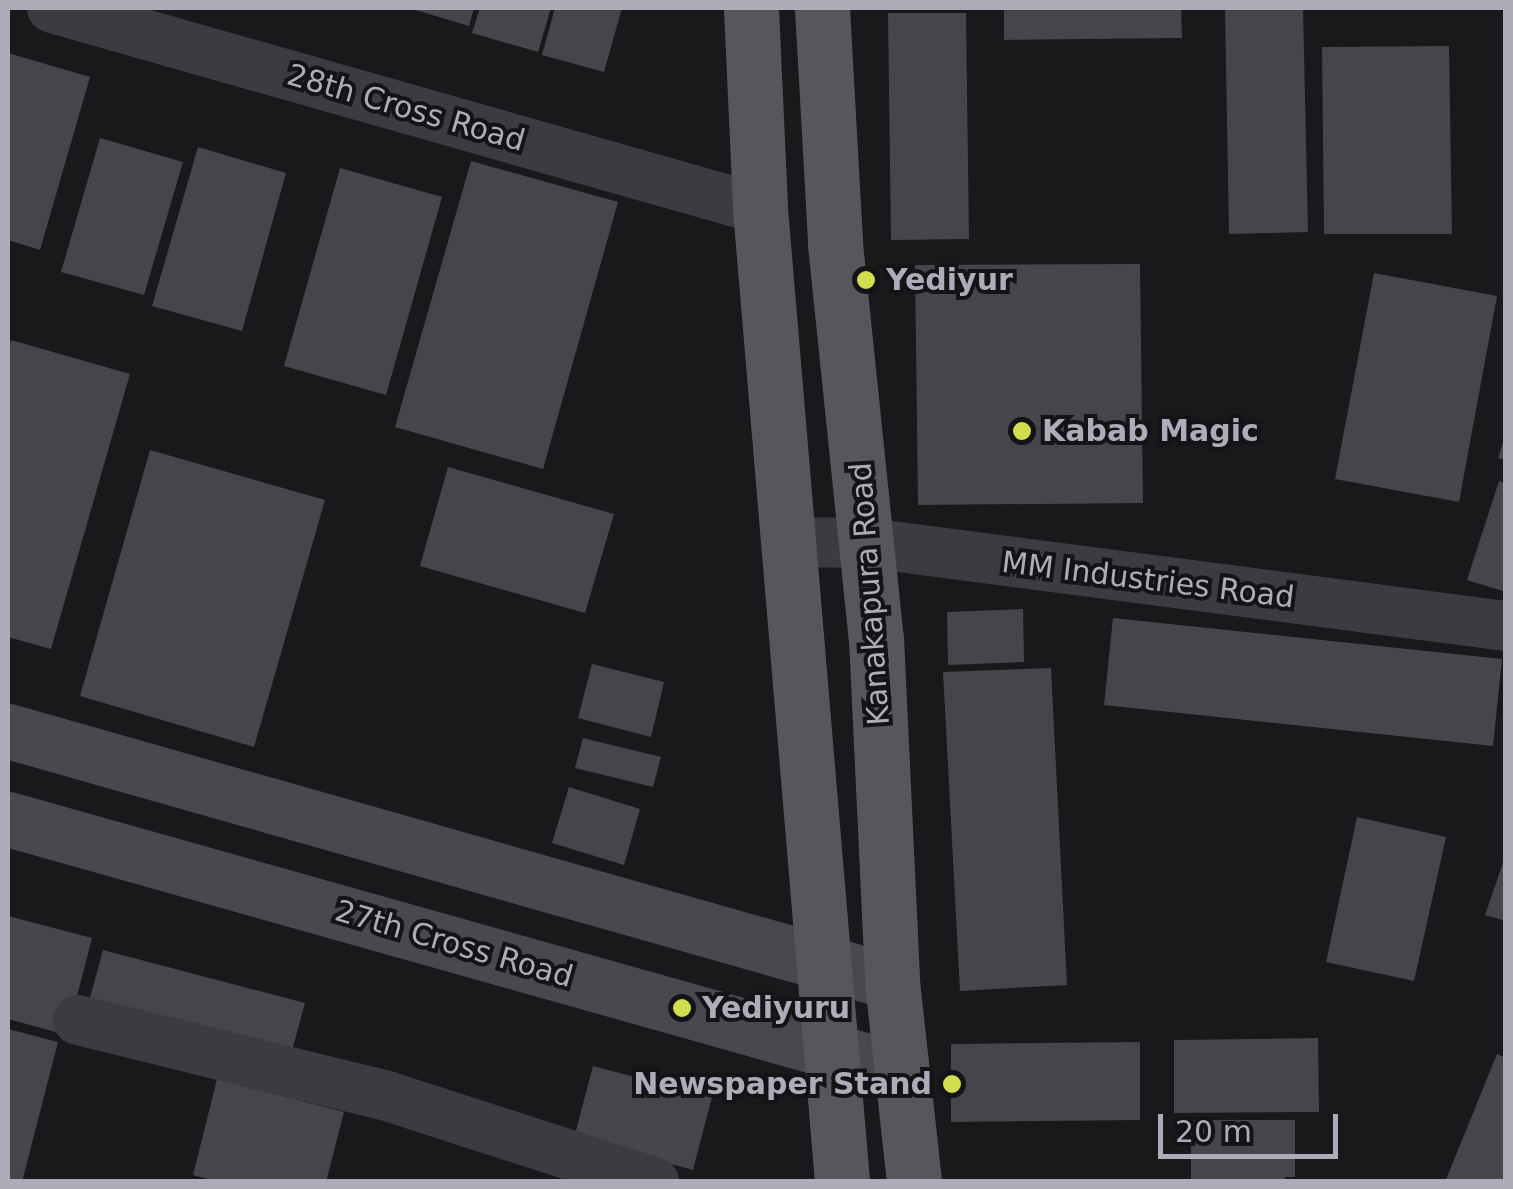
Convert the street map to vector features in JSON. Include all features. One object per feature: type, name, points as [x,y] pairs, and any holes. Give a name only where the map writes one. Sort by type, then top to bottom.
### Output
[{"type":"main road","points":[[751,8],[760,209],[842,1182]]},
{"type":"main road","name":"Kanakapura Road","points":[[822,8],[835,244],[868,543],[892,982],[914,1182]]},
{"type":"street","name":"28th Cross Road","points":[[52,8],[760,209]]},
{"type":"street","name":"MM Industries Road","points":[[791,542],[868,543],[1506,626]]},
{"type":"street","points":[[8,732],[892,982]]},
{"type":"street","name":"27th Cross Road","points":[[8,820],[900,1070]]},
{"type":"street","points":[[78,1020],[387,1096],[654,1182]]},
{"type":"building","points":[[409,8],[474,8],[469,26]]},
{"type":"building","points":[[480,8],[551,8],[538,52],[472,33]]},
{"type":"building","points":[[555,8],[622,8],[604,72],[542,55]]},
{"type":"building","points":[[1004,8],[1181,8],[1182,38],[1004,40]]},
{"type":"building","points":[[1225,8],[1303,8],[1308,232],[1229,234]]},
{"type":"building","points":[[888,13],[966,13],[969,239],[891,240]]},
{"type":"building","points":[[1449,46],[1452,234],[1324,234],[1322,47]]},
{"type":"building","points":[[8,53],[90,77],[40,250],[8,240]]},
{"type":"building","points":[[100,138],[183,162],[144,295],[61,272]]},
{"type":"building","points":[[198,147],[286,173],[242,331],[152,306]]},
{"type":"building","points":[[471,161],[618,202],[543,469],[395,427]]},
{"type":"building","points":[[340,168],[442,197],[386,395],[284,366]]},
{"type":"building","points":[[1140,264],[1143,503],[918,505],[915,265]]},
{"type":"building","points":[[1374,273],[1497,296],[1459,502],[1335,479]]},
{"type":"building","points":[[11,340],[130,374],[51,649],[8,637]]},
{"type":"building","points":[[1506,437],[1506,460],[1498,458]]},
{"type":"building","points":[[150,450],[325,500],[254,747],[80,696]]},
{"type":"building","points":[[448,467],[614,514],[585,613],[420,566]]},
{"type":"building","points":[[1499,481],[1506,483],[1506,592],[1467,580]]},
{"type":"building","points":[[1023,609],[1024,662],[948,665],[947,612]]},
{"type":"building","points":[[1113,618],[1502,659],[1493,746],[1104,705]]},
{"type":"building","points":[[592,664],[664,682],[651,737],[578,718]]},
{"type":"building","points":[[1051,668],[1067,985],[960,991],[943,672]]},
{"type":"building","points":[[583,738],[661,757],[653,787],[575,768]]},
{"type":"building","points":[[569,787],[640,809],[624,865],[552,843]]},
{"type":"building","points":[[1357,817],[1446,837],[1414,981],[1326,962]]},
{"type":"building","points":[[1506,857],[1506,921],[1485,915]]},
{"type":"building","points":[[8,916],[92,938],[67,1035],[8,1019]]},
{"type":"building","points":[[103,950],[305,1003],[287,1069],[85,1016]]},
{"type":"building","points":[[8,1029],[58,1042],[22,1182],[8,1182]]},
{"type":"building","points":[[1318,1038],[1319,1112],[1174,1113],[1174,1040]]},
{"type":"building","points":[[1140,1042],[1140,1120],[951,1122],[951,1044]]},
{"type":"building","points":[[1497,1054],[1506,1058],[1506,1182],[1445,1182]]},
{"type":"building","points":[[593,1066],[712,1097],[693,1170],[574,1138]]},
{"type":"building","points":[[217,1079],[344,1112],[326,1182],[219,1182],[193,1175]]},
{"type":"building","points":[[1191,1120],[1295,1120],[1295,1177],[1285,1177],[1285,1182],[1191,1182]]},
{"type":"place","name":"Yediyur","points":[[866,280]]},
{"type":"place","name":"Kabab Magic","points":[[1022,431]]},
{"type":"place","name":"Yediyuru","points":[[682,1008]]},
{"type":"place","name":"Newspaper Stand","points":[[952,1084]]}]
